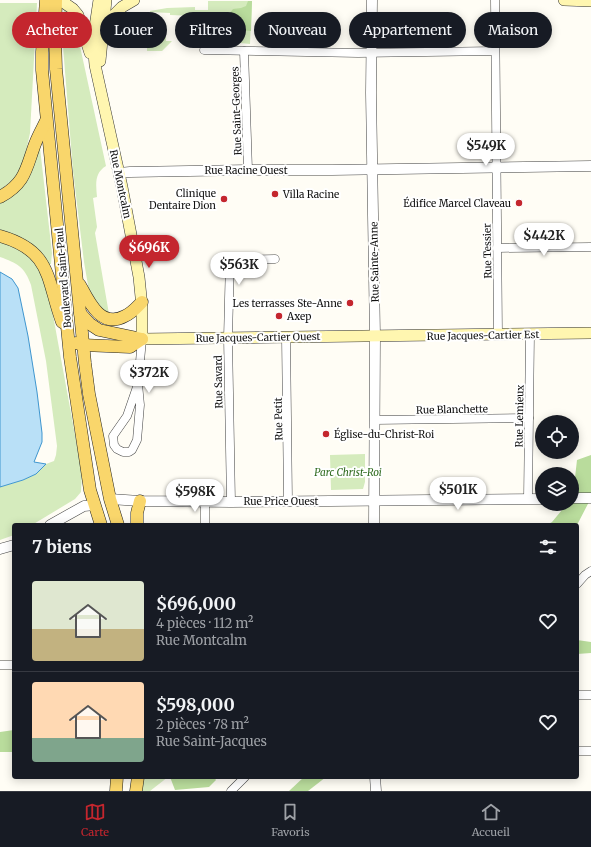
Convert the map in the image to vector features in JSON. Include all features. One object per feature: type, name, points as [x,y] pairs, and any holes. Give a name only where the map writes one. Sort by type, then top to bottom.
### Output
[{"type":"main road","points":[[46,0],[47,12]]},
{"type":"main road","points":[[53,12],[56,0]]},
{"type":"main road","points":[[60,0],[73,9],[78,15],[95,65]]},
{"type":"main road","name":"Rue Montcalm","points":[[99,0],[93,40],[95,65],[119,173],[138,271],[142,302],[142,339]]},
{"type":"main road","name":"Rue Montcalm","points":[[105,12],[106,0]]},
{"type":"main road","points":[[117,12],[122,7],[134,0]]},
{"type":"main road","points":[[564,0],[591,1]]},
{"type":"main road","name":"Boulevard Saint-Paul","points":[[45,48],[42,60],[46,120],[54,186],[68,342],[90,490],[100,523]]},
{"type":"main road","name":"Boulevard Saint-Paul","points":[[52,48],[57,83],[89,394],[110,500],[117,523]]},
{"type":"main road","name":"Rue Montcalm","points":[[99,80],[102,48]]},
{"type":"main road","points":[[0,197],[15,186],[28,168],[35,145],[46,120]]},
{"type":"main road","points":[[0,236],[26,246],[35,254],[44,266],[49,277],[68,342],[83,345],[130,347],[142,339]]},
{"type":"main road","points":[[77,281],[94,310],[107,318],[117,319],[126,316],[142,302]]},
{"type":"main road","points":[[80,313],[90,324],[99,330],[142,339]]},
{"type":"main road","name":"Rue Jacques-Cartier Est","points":[[375,336],[591,333]]},
{"type":"main road","name":"Rue Jacques-Cartier Ouest","points":[[142,339],[375,336]]},
{"type":"main road","name":"Rue Price Ouest","points":[[95,505],[110,500]]},
{"type":"main road","points":[[137,523],[137,514],[140,501]]},
{"type":"main road","points":[[116,791],[117,779]]},
{"type":"main road","points":[[136,791],[138,779]]},
{"type":"street","name":"Rue Sainte-Anne","points":[[372,0],[375,336],[374,523]]},
{"type":"street","name":"Rue Tessier","points":[[495,0],[498,334]]},
{"type":"street","points":[[204,50],[372,52],[495,51]]},
{"type":"street","name":"Rue Saint-Georges","points":[[244,51],[248,170]]},
{"type":"street","name":"Rue Racine Ouest","points":[[119,173],[142,171],[373,170],[591,166]]},
{"type":"street","points":[[497,248],[591,247]]},
{"type":"street","name":"Rue Savard","points":[[231,502],[228,338],[230,260],[275,260]]},
{"type":"street","name":"Rue Lemieux","points":[[528,499],[530,334]]},
{"type":"street","name":"Rue Petit","points":[[286,337],[288,502]]},
{"type":"street","name":"Rue Montcalm","points":[[138,384],[127,416],[113,436],[114,445],[117,449],[123,452],[129,452],[132,450],[137,440],[140,405],[138,384],[142,339]]},
{"type":"street","name":"Rue Blanchette","points":[[374,420],[529,418]]},
{"type":"street","points":[[579,498],[591,498]]},
{"type":"street","name":"Rue Price Ouest","points":[[110,500],[288,502],[535,499]]},
{"type":"street","points":[[205,502],[205,523]]},
{"type":"street","name":"Rue Price Ouest","points":[[54,523],[84,506],[95,505]]},
{"type":"street","points":[[0,549],[12,546]]},
{"type":"street","points":[[579,582],[591,571]]},
{"type":"street","points":[[0,665],[12,665]]},
{"type":"street","points":[[579,695],[591,695]]},
{"type":"street","points":[[579,751],[591,751]]},
{"type":"street","points":[[231,791],[243,779]]},
{"type":"street","points":[[375,779],[376,791]]},
{"type":"green space","points":[[208,1],[252,1],[250,44],[246,44],[246,12],[175,12],[175,15],[170,15],[170,13],[167,12],[150,12],[167,8],[195,7],[195,10],[208,10]]},
{"type":"green space","points":[[248,1],[252,1],[251,31],[246,31],[246,12],[231,12],[233,9],[246,6]]},
{"type":"green space","points":[[0,3],[37,3],[37,12],[12,12],[12,48],[35,48],[30,133],[23,165],[14,179],[0,190]]},
{"type":"green space","points":[[64,7],[70,12],[64,12]]},
{"type":"green space","points":[[167,41],[172,41],[167,46]]},
{"type":"green space","points":[[63,48],[80,48],[106,166],[99,172],[96,184],[97,197],[93,198],[97,227],[95,233],[109,314],[100,310],[89,291],[73,171]]},
{"type":"green space","points":[[147,48],[165,48],[162,51],[147,51]]},
{"type":"green space","points":[[40,148],[52,253],[51,264],[49,264],[42,255],[0,232],[0,201]]},
{"type":"green space","points":[[0,240],[9,243],[35,258],[48,288],[82,473],[81,492],[75,499],[35,523],[12,523],[12,536],[0,540],[0,487],[23,480],[36,474],[46,464],[54,461],[57,446],[46,361],[31,285],[29,279],[20,266],[0,257]]},
{"type":"green space","name":"Parc Christ-Roi","points":[[365,454],[365,482],[363,489],[331,490],[330,455]]},
{"type":"green space","points":[[591,455],[591,498],[578,523],[550,523],[561,511],[579,511],[579,467],[576,467],[577,460]]},
{"type":"green space","points":[[579,640],[591,642],[591,653],[579,654]]},
{"type":"green space","points":[[12,730],[12,752],[0,752],[0,732]]},
{"type":"green space","points":[[138,779],[165,779],[150,791],[136,791]]},
{"type":"green space","points":[[171,779],[216,780],[209,787],[175,790]]},
{"type":"green space","points":[[302,779],[323,779],[308,791],[289,791]]},
{"type":"water","points":[[0,272],[12,279],[18,288],[28,336],[42,433],[42,442],[34,462],[46,464],[36,474],[23,480],[0,487]]},
{"type":"place","name":"Villa Racine","points":[[275,194]]},
{"type":"place","name":"Clinique Dentaire Dion","points":[[224,199]]},
{"type":"place","name":"Édifice Marcel Claveau","points":[[519,203]]},
{"type":"place","name":"Les terrasses Ste-Anne","points":[[350,303]]},
{"type":"place","name":"Axep","points":[[279,316]]},
{"type":"place","name":"Église-du-Christ-Roi","points":[[326,434]]}]
